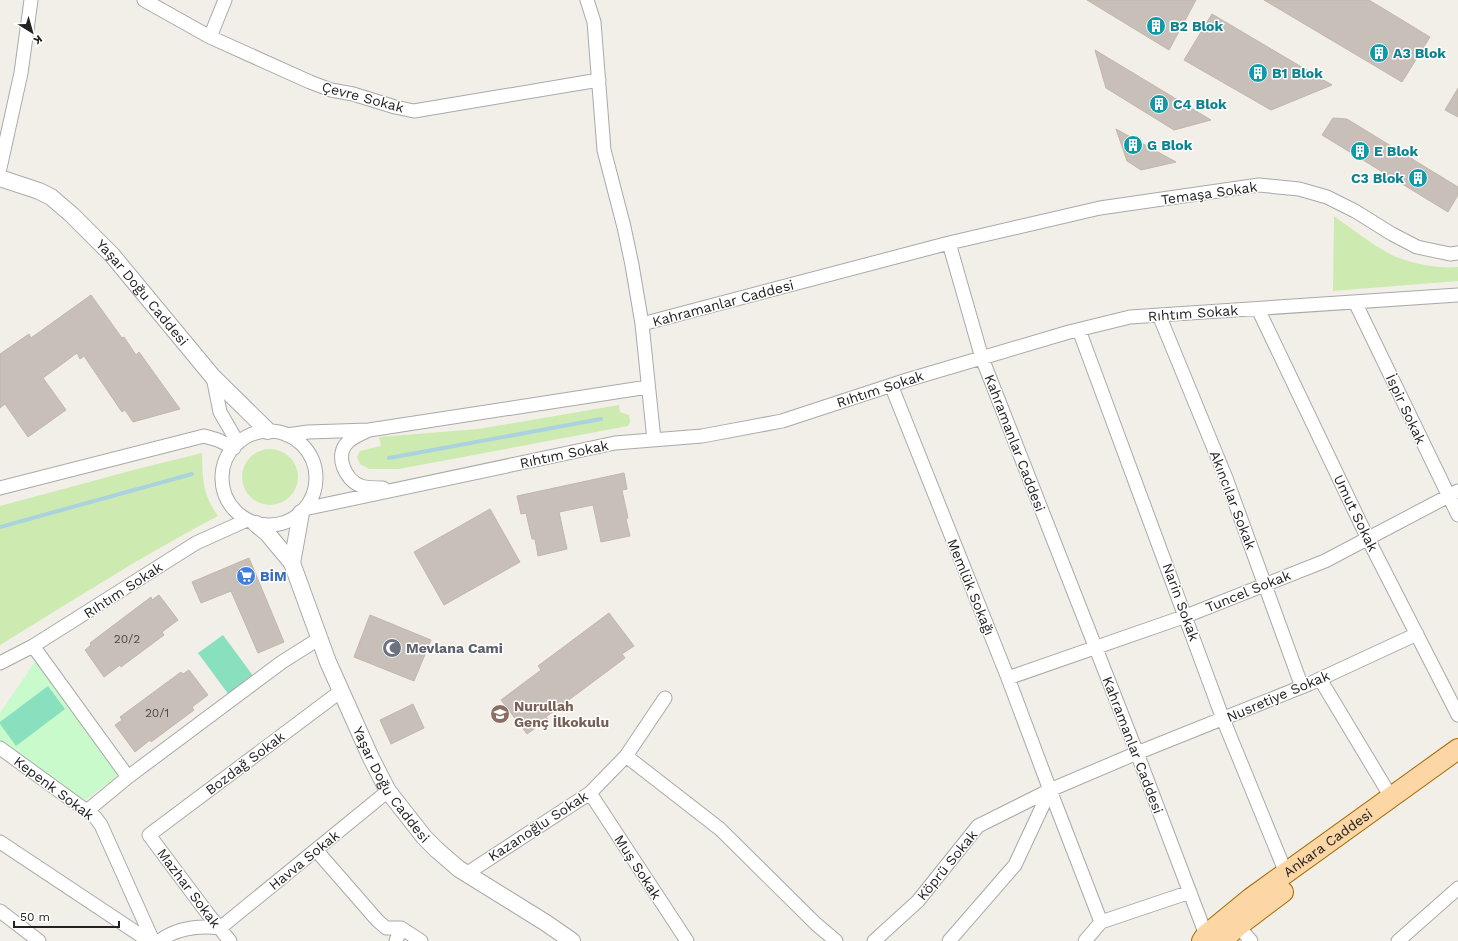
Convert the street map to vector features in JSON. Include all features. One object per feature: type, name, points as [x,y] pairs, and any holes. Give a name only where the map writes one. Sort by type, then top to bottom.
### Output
[{"type":"main road","name":"Ankara Caddesi","points":[[1210,939],[1228,916],[1458,749]]},
{"type":"main road","name":"Ankara Caddesi","points":[[1210,939],[1238,926],[1395,809],[1458,765]]},
{"type":"street","points":[[0,168],[21,73],[32,0]]},
{"type":"street","name":"Çevre Sokak","points":[[144,0],[210,37],[310,82],[331,90],[353,94],[395,107],[414,111],[599,80]]},
{"type":"street","points":[[210,37],[225,0]]},
{"type":"street","name":"Kahramanlar Caddesi","points":[[588,0],[594,22],[604,150],[632,265],[642,324],[654,440]]},
{"type":"street","name":"Yaşar Doğu Caddesi","points":[[0,178],[39,191],[51,197],[72,215],[112,255],[213,377],[268,431]]},
{"type":"street","name":"Temaşa Sokak","points":[[949,243],[1100,208],[1259,185],[1299,189],[1327,197],[1417,247],[1450,254],[1458,253]]},
{"type":"street","name":"Kahramanlar Caddesi","points":[[642,324],[949,243],[982,358],[1190,892],[1210,939]]},
{"type":"street","name":"Rıhtım Sokak","points":[[303,511],[615,443],[702,436],[782,421],[891,385],[1079,330],[1130,317],[1458,295]]},
{"type":"street","name":"İspir Sokak","points":[[1355,302],[1453,494],[1458,515]]},
{"type":"street","name":"Umut Sokak","points":[[1258,309],[1368,539],[1458,715]]},
{"type":"street","name":"Akıncılar Sokak","points":[[1159,315],[1226,478],[1302,687]]},
{"type":"street","name":"Narin Sokak","points":[[1079,330],[1223,719],[1286,873]]},
{"type":"street","points":[[213,377],[220,412],[236,445]]},
{"type":"street","name":"Memlük Sokağı","points":[[891,385],[1008,678],[1101,922]]},
{"type":"street","points":[[287,435],[308,432],[369,430],[648,387]]},
{"type":"street","points":[[369,430],[348,442],[342,450],[342,465],[350,479],[361,486],[396,490]]},
{"type":"street","points":[[252,522],[270,526],[284,523],[296,517],[303,511],[313,496],[316,482],[315,467],[309,452],[298,441],[287,435],[268,431],[253,434],[236,445],[228,454],[223,469],[222,484],[226,498],[233,509],[252,522],[277,544],[292,562]]},
{"type":"street","points":[[0,488],[204,436],[236,445]]},
{"type":"street","name":"Tuncel Sokak","points":[[1008,678],[1186,616],[1325,561],[1453,494]]},
{"type":"street","points":[[292,562],[303,511]]},
{"type":"street","name":"Rıhtım Sokak","points":[[0,663],[33,646],[196,543],[252,522]]},
{"type":"street","name":"Yaşar Doğu Caddesi","points":[[292,562],[341,691],[371,758],[388,791],[424,837],[466,874],[546,922],[572,941]]},
{"type":"street","name":"Nusretiye Sokak","points":[[1050,790],[1137,753],[1302,687],[1417,634]]},
{"type":"street","points":[[88,810],[128,776],[282,662],[320,638]]},
{"type":"street","points":[[33,646],[128,776]]},
{"type":"street","points":[[1320,679],[1391,797]]},
{"type":"street","name":"Bozdağ Sokak","points":[[149,835],[341,691]]},
{"type":"street","name":"Kazanoğlu Sokak","points":[[466,874],[590,793],[626,756],[665,698]]},
{"type":"street","name":"Kepenk Sokak","points":[[0,748],[88,810],[95,817],[101,825],[153,941]]},
{"type":"street","points":[[626,756],[720,829],[816,924],[836,941]]},
{"type":"street","points":[[949,941],[1015,865],[1050,790]]},
{"type":"street","name":"Köprü Sokak","points":[[874,941],[918,901],[978,826],[1050,790]]},
{"type":"street","name":"Havva Sokak","points":[[220,928],[388,791]]},
{"type":"street","name":"Muş Sokak","points":[[590,793],[687,941]]},
{"type":"street","name":"Mazhar Sokak","points":[[149,835],[230,941]]},
{"type":"street","points":[[0,842],[149,941]]},
{"type":"street","points":[[316,850],[377,920],[386,928],[401,928],[421,941]]},
{"type":"street","points":[[1398,941],[1458,888]]},
{"type":"street","points":[[1085,941],[1101,922],[1190,892]]},
{"type":"street","points":[[0,911],[40,941]]},
{"type":"street","points":[[1238,926],[1251,941]]},
{"type":"street","points":[[159,941],[183,929],[201,927],[220,928]]},
{"type":"street","points":[[396,941],[401,928]]},
{"type":"green space","points":[[1334,216],[1374,245],[1395,257],[1422,264],[1441,267],[1458,267],[1458,281],[1333,291]]},
{"type":"green space","points":[[619,405],[620,412],[629,415],[630,422],[628,426],[399,469],[369,469],[360,464],[357,457],[360,451],[381,446],[379,437],[478,429]]},
{"type":"green space","points":[[264,449],[276,449],[286,453],[294,461],[298,471],[298,483],[294,493],[286,501],[276,505],[264,505],[254,501],[246,493],[242,483],[242,471],[246,461],[254,453]]},
{"type":"green space","points":[[202,453],[204,486],[209,500],[218,516],[135,562],[0,645],[0,506]]},
{"type":"green space","points":[[223,635],[254,677],[229,695],[198,653]]},
{"type":"green space","points":[[37,659],[117,773],[116,777],[84,801],[0,744],[0,713]]},
{"type":"green space","points":[[48,686],[65,709],[16,746],[0,722]]},
{"type":"building","name":"B2 Blok","points":[[1087,0],[1196,0],[1169,50]]},
{"type":"building","name":"A3 Blok","points":[[1264,0],[1369,0],[1430,37],[1402,82]]},
{"type":"building","name":"B1 Blok","points":[[1212,14],[1332,85],[1271,110],[1184,60]]},
{"type":"building","name":"C4 Blok","points":[[1095,50],[1211,120],[1174,130],[1106,88]]},
{"type":"building","points":[[1458,88],[1458,117],[1445,110]]},
{"type":"building","points":[[1333,118],[1347,119],[1458,187],[1458,195],[1448,212],[1322,135]]},
{"type":"building","name":"G Blok","points":[[1116,129],[1176,162],[1141,170],[1127,161]]},
{"type":"building","points":[[91,295],[136,355],[139,352],[180,409],[133,422],[125,410],[122,412],[84,356],[80,359],[77,353],[43,378],[66,410],[28,437],[5,404],[0,408],[0,354],[29,334],[31,338]]},
{"type":"building","points":[[624,473],[627,489],[622,490],[630,536],[601,542],[593,505],[559,512],[567,549],[538,556],[535,539],[532,539],[526,513],[521,514],[517,496]]},
{"type":"building","points":[[490,509],[520,562],[444,605],[414,552]]},
{"type":"building","points":[[249,558],[284,642],[258,653],[231,591],[201,603],[192,582]]},
{"type":"building","points":[[159,595],[178,620],[162,632],[164,635],[121,667],[120,665],[104,677],[85,650],[91,645],[90,643],[151,597],[152,600]]},
{"type":"building","points":[[609,613],[634,646],[622,654],[625,658],[546,717],[548,719],[527,734],[501,700],[541,670],[538,666]]},
{"type":"building","name":"Mevlana Cami","points":[[370,615],[431,640],[414,681],[354,657]]},
{"type":"building","points":[[189,670],[208,695],[192,707],[194,710],[135,752],[115,725],[122,720],[120,717],[181,672],[183,674]]},
{"type":"building","points":[[413,704],[424,728],[391,744],[380,720]]},
{"type":"waterway","points":[[389,458],[601,419]]},
{"type":"waterway","points":[[0,527],[192,474]]},
{"type":"place","name":"B2 Blok","points":[[1156,26]]},
{"type":"place","name":"A3 Blok","points":[[1379,53]]},
{"type":"place","name":"B1 Blok","points":[[1258,73]]},
{"type":"place","name":"C4 Blok","points":[[1159,104]]},
{"type":"place","name":"G Blok","points":[[1133,145]]},
{"type":"place","name":"E Blok","points":[[1360,151]]},
{"type":"place","name":"C3 Blok","points":[[1418,178]]},
{"type":"place","name":"BİM","points":[[246,576]]},
{"type":"place","name":"Mevlana Cami","points":[[392,648]]},
{"type":"place","name":"Nurullah Genç İlkokulu","points":[[500,714]]}]
